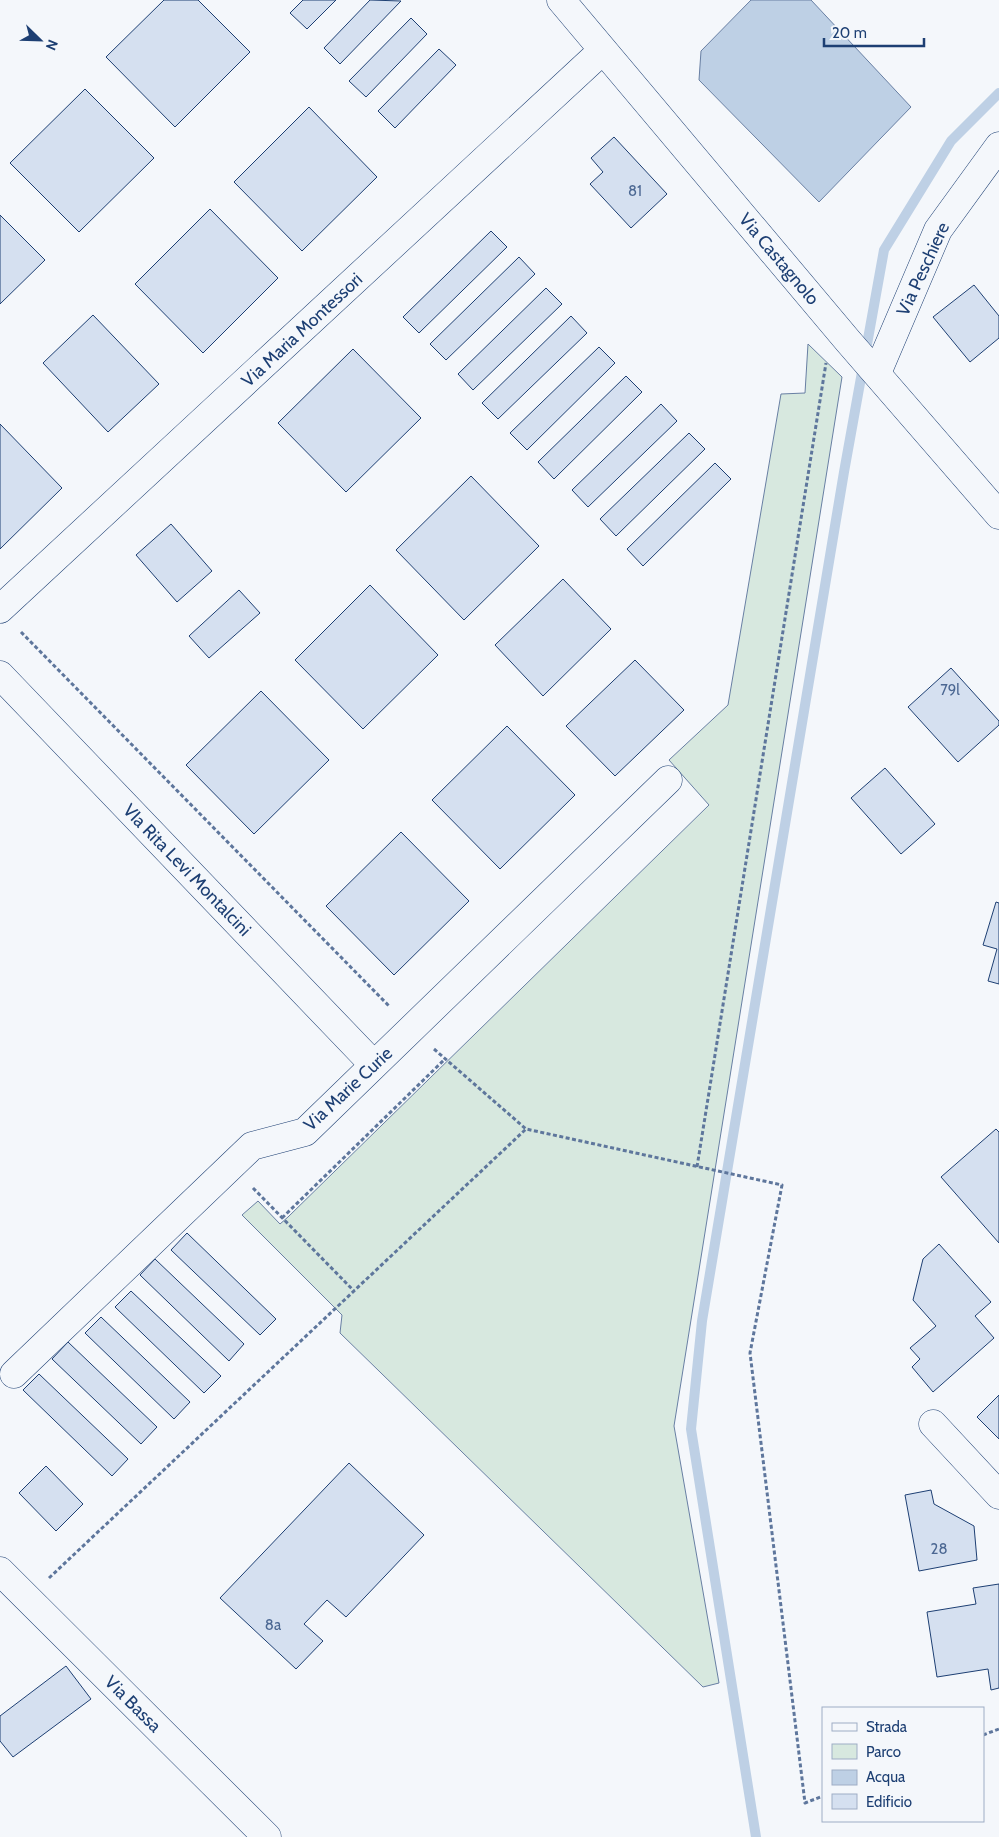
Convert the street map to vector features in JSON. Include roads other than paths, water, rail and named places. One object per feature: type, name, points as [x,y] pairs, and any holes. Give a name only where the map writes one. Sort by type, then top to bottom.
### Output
[{"type":"street","name":"Via Castagnolo","points":[[561,0],[840,331],[999,515]]},
{"type":"street","name":"Via Maria Montessori","points":[[7,617],[603,50]]},
{"type":"street","name":"Via Peschiere","points":[[875,371],[938,230],[999,146]]},
{"type":"street","name":"VIa Rita Levi Montalcini","points":[[0,675],[374,1065]]},
{"type":"street","name":"Via Marie Curie","points":[[14,1374],[252,1146],[305,1132],[668,780]]},
{"type":"street","points":[[933,1424],[999,1495]]},
{"type":"street","name":"Via Bassa","points":[[0,1571],[267,1837]]},
{"type":"water","points":[[751,0],[811,0],[911,107],[819,202],[699,80],[701,51]]},
{"type":"waterway","points":[[756,1837],[691,1429],[702,1321],[844,472],[884,250],[951,141],[999,93]]}]
